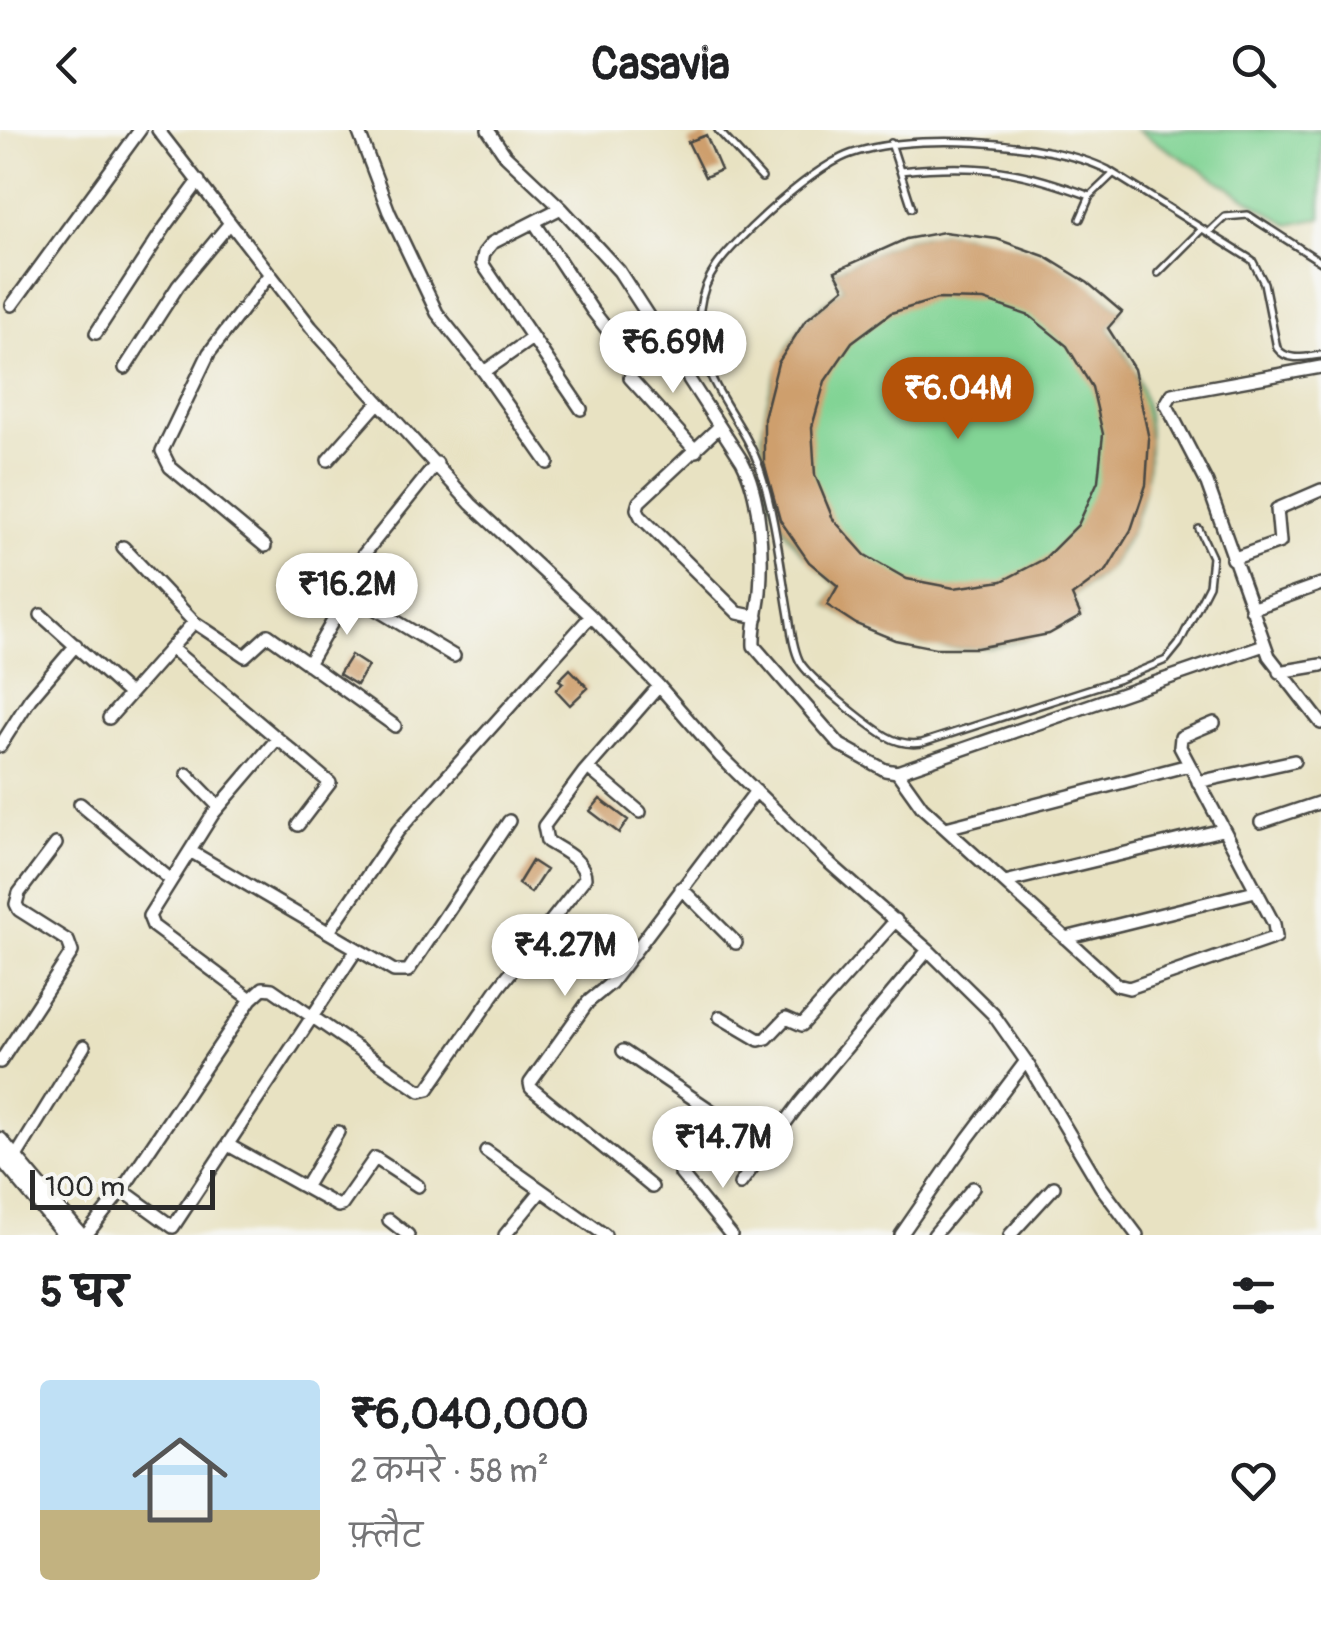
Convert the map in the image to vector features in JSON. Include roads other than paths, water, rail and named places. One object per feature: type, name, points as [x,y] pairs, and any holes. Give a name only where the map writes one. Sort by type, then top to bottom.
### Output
[{"type":"street","points":[[12,304],[140,130]]},
{"type":"street","points":[[158,130],[268,275],[379,402],[514,546],[660,686],[756,791],[826,860],[896,920],[993,1014],[1026,1061],[1101,1187],[1136,1235]]},
{"type":"street","points":[[358,130],[389,212],[437,313],[548,463]]},
{"type":"street","points":[[488,130],[505,155],[619,271],[746,470],[755,507],[760,574],[753,642],[756,652],[840,745],[896,772],[1264,645]]},
{"type":"street","points":[[96,333],[164,227],[199,181]]},
{"type":"street","points":[[561,208],[492,243],[482,263],[580,408]]},
{"type":"street","points":[[534,222],[592,310],[634,364]]},
{"type":"street","points":[[125,368],[178,286],[230,223]]},
{"type":"street","points":[[265,546],[170,467],[162,452],[209,353],[268,275]]},
{"type":"street","points":[[484,372],[532,338]]},
{"type":"street","points":[[666,343],[634,364],[629,374],[696,451]]},
{"type":"street","points":[[1321,367],[1172,394],[1167,399],[1168,408],[1208,484],[1264,645],[1321,724]]},
{"type":"street","points":[[328,460],[379,402]]},
{"type":"street","points":[[720,427],[639,502],[638,514],[738,612],[757,617]]},
{"type":"street","points":[[437,463],[348,574],[345,584],[349,593],[454,656]]},
{"type":"street","points":[[1232,559],[1280,542],[1277,509],[1321,490]]},
{"type":"street","points":[[123,547],[194,622],[245,656],[268,635],[394,726]]},
{"type":"street","points":[[1251,609],[1321,584]]},
{"type":"street","points":[[308,664],[349,593]]},
{"type":"street","points":[[41,614],[130,694]]},
{"type":"street","points":[[330,930],[398,831],[590,616]]},
{"type":"street","points":[[110,718],[194,622]]},
{"type":"street","points":[[0,746],[30,699],[76,646]]},
{"type":"street","points":[[172,649],[330,782],[298,825]]},
{"type":"street","points":[[1280,672],[1321,665]]},
{"type":"street","points":[[7,1157],[83,1235],[122,1190],[261,989],[269,988],[420,1091],[428,1089],[500,986],[585,878],[581,864],[548,840],[544,830],[588,768],[660,686]]},
{"type":"street","points":[[896,772],[922,807],[1117,985],[1129,988],[1275,939],[1274,924],[1180,746],[1181,736],[1214,722]]},
{"type":"street","points":[[251,999],[150,923],[151,910],[219,806],[277,739]]},
{"type":"street","points":[[1198,782],[1294,761]]},
{"type":"street","points":[[946,828],[1189,765]]},
{"type":"street","points":[[588,768],[640,812]]},
{"type":"street","points":[[186,774],[219,806]]},
{"type":"street","points":[[652,1187],[554,1108],[530,1083],[588,1002],[611,984],[756,791]]},
{"type":"street","points":[[1261,822],[1321,802]]},
{"type":"street","points":[[80,804],[171,880]]},
{"type":"street","points":[[190,850],[330,930],[394,972],[408,972],[508,821]]},
{"type":"street","points":[[1005,882],[1222,830]]},
{"type":"street","points":[[0,1062],[72,952],[68,941],[19,910],[16,904],[20,892],[56,844]]},
{"type":"street","points":[[681,888],[736,943]]},
{"type":"street","points":[[1065,938],[1255,891]]},
{"type":"street","points":[[720,1017],[759,1040],[767,1038],[786,1018],[802,1025],[896,920]]},
{"type":"street","points":[[122,1190],[178,1231],[228,1144],[357,949]]},
{"type":"street","points":[[740,1184],[765,1147],[928,950]]},
{"type":"street","points":[[7,1157],[84,1046]]},
{"type":"street","points":[[623,1051],[765,1147]]},
{"type":"street","points":[[906,1233],[968,1138],[1026,1061]]},
{"type":"street","points":[[306,1186],[338,1132]]},
{"type":"street","points":[[0,1140],[7,1157],[65,1235]]},
{"type":"street","points":[[228,1144],[340,1206],[376,1158],[418,1186]]},
{"type":"street","points":[[486,1151],[604,1235]]},
{"type":"street","points":[[681,1174],[731,1235]]},
{"type":"street","points":[[1010,1235],[1054,1186]]},
{"type":"street","points":[[934,1235],[973,1188]]},
{"type":"street","points":[[505,1235],[541,1191]]},
{"type":"street","points":[[389,1220],[408,1235]]},
{"type":"lane","points":[[718,130],[762,178]]},
{"type":"lane","points":[[1200,529],[1210,549],[1209,585],[1179,644],[1166,660],[1120,679],[913,744],[884,735],[804,668],[796,650],[762,478],[748,440],[708,375],[700,334],[700,308],[708,278],[717,263],[772,207],[840,158],[891,143],[923,140],[1045,149],[1092,162],[1256,264],[1281,354],[1289,358],[1321,355]]},
{"type":"lane","points":[[891,143],[912,208]]},
{"type":"lane","points":[[900,170],[989,167],[1043,179],[1090,196]]},
{"type":"lane","points":[[1080,219],[1090,196],[1114,174]]},
{"type":"lane","points":[[1158,273],[1224,217],[1248,215],[1321,262]]}]
